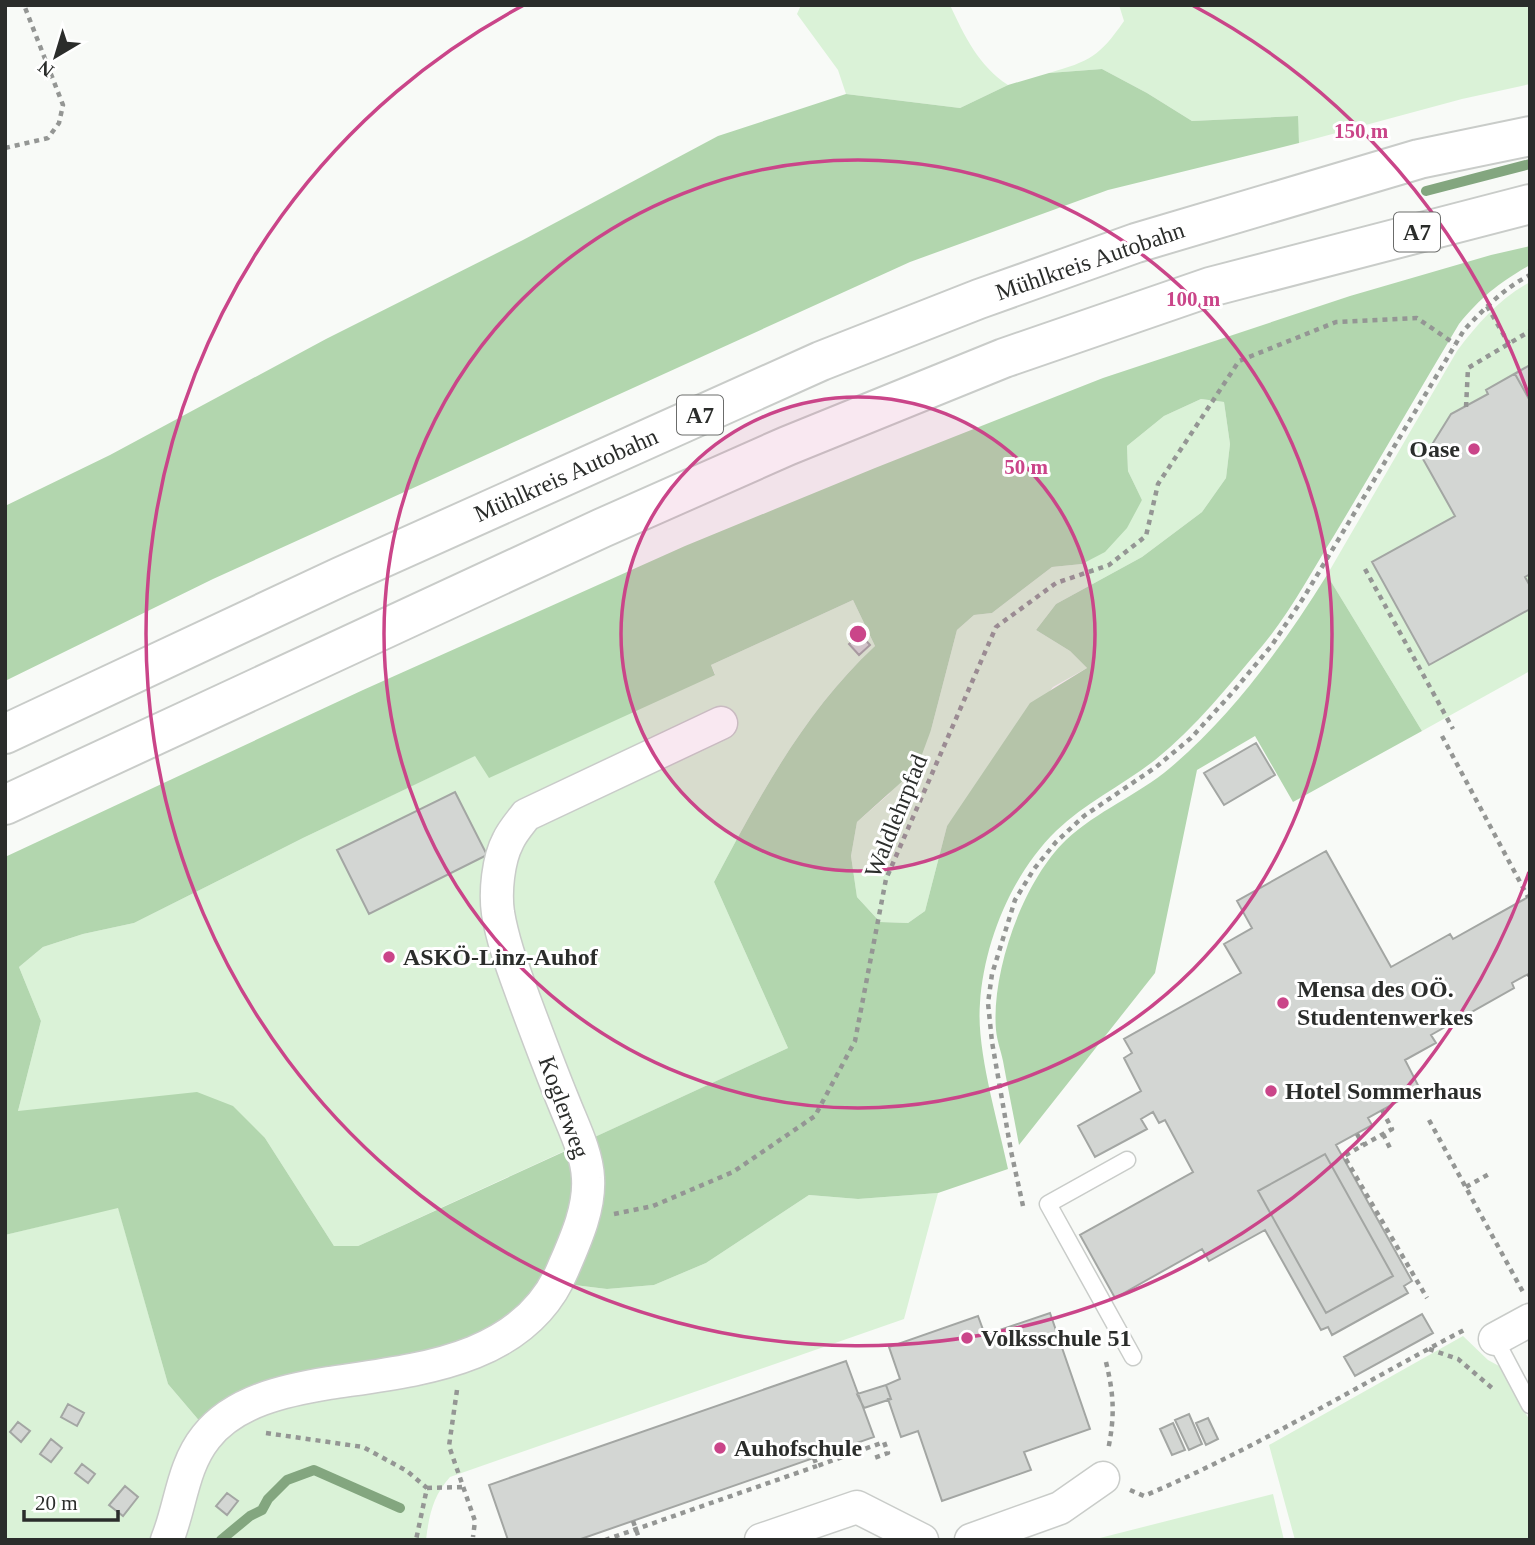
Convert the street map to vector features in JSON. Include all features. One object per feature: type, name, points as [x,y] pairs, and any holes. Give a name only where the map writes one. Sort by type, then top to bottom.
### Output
[{"type":"highway","name":"Mühlkreis Autobahn","points":[[5,734],[364,566],[821,361],[979,299],[1136,243],[1419,159],[1530,136]]},
{"type":"highway","name":"A7","points":[[5,805],[589,533],[787,446],[1004,358],[1210,287],[1530,204]]},
{"type":"street","name":"Koglerweg","points":[[167,1540],[175,1522],[186,1473],[195,1452],[219,1423],[239,1410],[261,1399],[291,1390],[399,1373],[462,1358],[510,1335],[532,1316],[561,1273],[582,1220],[588,1195],[588,1175],[582,1151],[545,1058],[497,910],[502,859],[508,840],[526,815],[721,723]]},
{"type":"street","points":[[1494,1339],[1527,1307]]},
{"type":"street","points":[[971,1540],[1060,1508],[1103,1478]]},
{"type":"street","points":[[761,1540],[858,1507],[922,1540]]},
{"type":"lane","points":[[1127,1160],[1048,1204],[1133,1357]]},
{"type":"lane","points":[[1494,1339],[1530,1405]]},
{"type":"path","points":[[5,148],[48,138],[59,123],[63,105],[24,5]]},
{"type":"path","points":[[1025,1210],[1020,1200],[1011,1151],[988,1003],[992,974],[1015,901],[1034,869],[1056,842],[1084,816],[1156,767],[1191,738],[1272,645],[1304,597],[1464,330],[1487,306],[1516,282],[1530,275]]},
{"type":"path","points":[[1487,306],[1509,344]]},
{"type":"path","name":"Waldlehrpfad","points":[[582,1220],[653,1206],[733,1172],[815,1116],[855,1041],[886,879],[996,627],[1056,583],[1109,565],[1146,536],[1158,484],[1239,361],[1336,322],[1416,318],[1455,344]]},
{"type":"path","points":[[1466,407],[1468,368],[1530,331]]},
{"type":"path","points":[[1365,569],[1453,729]]},
{"type":"path","points":[[1442,736],[1528,897]]},
{"type":"path","points":[[1382,1110],[1392,1129],[1344,1156],[1427,1298]]},
{"type":"path","points":[[1429,1120],[1527,1307]]},
{"type":"path","points":[[1357,1134],[1363,1145]]},
{"type":"path","points":[[1383,1134],[1391,1150]]},
{"type":"path","points":[[1465,1187],[1489,1174]]},
{"type":"path","points":[[1106,1360],[1114,1394],[1112,1431],[1103,1478],[1144,1496],[1201,1472],[1283,1430],[1465,1329],[1494,1339]]},
{"type":"path","points":[[1428,1349],[1458,1359],[1496,1391]]},
{"type":"path","points":[[462,1358],[449,1446],[475,1521],[473,1537]]},
{"type":"path","points":[[260,1434],[273,1433],[363,1447],[407,1471],[427,1488],[463,1488]]},
{"type":"path","points":[[605,1540],[884,1441],[888,1453],[871,1459]]},
{"type":"path","points":[[814,1458],[817,1466]]},
{"type":"path","points":[[416,1540],[427,1488]]},
{"type":"path","points":[[633,1521],[639,1538]]},
{"type":"green space","points":[[801,5],[950,5],[980,59],[1008,85],[960,108],[846,94],[838,70],[797,14]]},
{"type":"green space","points":[[1119,5],[1530,5],[1530,84],[1462,99],[1299,143],[1297,116],[1192,121],[1102,69],[1049,73],[1084,61],[1108,43],[1124,21]]},
{"type":"green space","points":[[1102,69],[1192,121],[1298,116],[1299,143],[1108,190],[910,262],[213,579],[5,681],[5,506],[110,455],[326,339],[523,240],[718,136],[846,94],[960,108],[1008,85],[1049,73]]},
{"type":"green space","points":[[1530,246],[1530,265],[1492,291],[1459,324],[1292,605],[1273,632],[1212,705],[1170,747],[1056,831],[1026,867],[1014,888],[1003,910],[987,956],[980,1003],[984,1064],[1008,1169],[938,1193],[858,1199],[809,1195],[706,1263],[654,1285],[607,1289],[566,1284],[586,1141],[788,1048],[714,882],[766,787],[805,727],[826,699],[875,646],[853,600],[711,665],[715,675],[489,778],[475,756],[134,923],[83,934],[43,947],[19,967],[41,1021],[18,1111],[197,1092],[233,1106],[265,1138],[334,1246],[358,1246],[572,1148],[578,1169],[559,1261],[502,1332],[202,1424],[168,1384],[118,1208],[5,1235],[5,857],[363,690],[685,546],[875,468],[1103,378],[1350,296]],"holes":[[[1201,399],[1224,402],[1230,444],[1226,478],[1202,512],[1142,557],[1056,604],[1036,630],[1070,651],[1087,668],[1030,703],[947,826],[925,911],[908,923],[880,922],[857,897],[851,856],[857,822],[917,768],[931,730],[957,630],[974,615],[992,613],[1052,567],[1082,564],[1105,552],[1127,528],[1142,500],[1128,471],[1127,446],[1164,416]]]},
{"type":"green space","points":[[1530,282],[1530,671],[1422,731],[1327,575],[1457,351],[1490,312]]},
{"type":"green space","points":[[1201,399],[1224,402],[1230,444],[1226,478],[1202,512],[1142,557],[1056,604],[1036,630],[1070,651],[1087,668],[1053,687],[947,826],[925,911],[908,923],[880,922],[857,897],[851,856],[857,822],[889,794],[931,730],[957,630],[974,615],[992,613],[1052,567],[1082,564],[1142,500],[1128,471],[1127,446],[1164,416]]},
{"type":"green space","points":[[1327,575],[1422,731],[1293,802],[1255,736],[1197,770],[1155,973],[1019,1145],[997,1034],[996,1007],[999,982],[1013,929],[1036,879],[1066,840],[1091,820],[1158,778],[1215,725],[1256,678]]},
{"type":"green space","name":"ASKÖ-Linz-Auhof","points":[[853,600],[875,646],[826,699],[805,727],[766,787],[714,882],[788,1048],[358,1246],[334,1246],[265,1138],[18,1111],[41,1021],[19,967],[43,947],[83,934],[134,923],[476,755],[489,777],[715,674],[711,665]]},
{"type":"green space","points":[[938,1193],[904,1319],[450,1477],[433,1506],[426,1540],[180,1540],[203,1464],[241,1420],[566,1284],[607,1289],[654,1285],[706,1263],[809,1195],[858,1199]]},
{"type":"green space","points":[[118,1207],[168,1384],[202,1424],[179,1450],[169,1479],[166,1508],[156,1540],[5,1540],[5,1235]]},
{"type":"green space","points":[[1463,1336],[1488,1360],[1499,1366],[1530,1421],[1530,1540],[1295,1540],[1269,1445]]},
{"type":"green space","points":[[1273,1494],[1284,1540],[1092,1540]]},
{"type":"building","points":[[1530,365],[1530,574],[1525,577],[1530,586],[1530,609],[1429,665],[1372,562],[1455,516],[1423,459],[1451,414],[1488,394],[1486,390]]},
{"type":"building","points":[[1530,365],[1530,401],[1515,374]]},
{"type":"building","points":[[860,634],[870,645],[859,655],[849,644]]},
{"type":"building","points":[[1256,743],[1275,775],[1224,805],[1204,773]]},
{"type":"building","points":[[455,792],[487,855],[369,914],[337,850]]},
{"type":"building","points":[[1326,851],[1391,967],[1450,934],[1453,939],[1530,896],[1530,973],[1512,983],[1514,988],[1431,1035],[1436,1043],[1405,1060],[1420,1089],[1368,1118],[1372,1125],[1336,1145],[1412,1281],[1404,1286],[1408,1293],[1332,1335],[1328,1327],[1321,1330],[1265,1230],[1209,1261],[1202,1249],[1115,1298],[1080,1235],[1193,1172],[1165,1120],[1159,1123],[1153,1112],[1141,1119],[1147,1129],[1095,1157],[1078,1126],[1141,1091],[1124,1058],[1132,1053],[1124,1039],[1241,973],[1224,944],[1252,928],[1237,901]]},
{"type":"building","points":[[1325,1154],[1393,1276],[1326,1313],[1258,1191]]},
{"type":"building","name":"Auhofschule","points":[[1050,1313],[1090,1429],[1024,1452],[1031,1470],[942,1501],[918,1431],[901,1437],[886,1385],[900,1379],[889,1347],[978,1316],[985,1335]]},
{"type":"building","points":[[1422,1314],[1433,1333],[1355,1376],[1344,1357]]},
{"type":"building","name":"Auhofschule","points":[[846,1361],[874,1437],[578,1540],[508,1540],[489,1485]]},
{"type":"building","points":[[886,1385],[891,1399],[864,1408],[857,1394]]},
{"type":"building","points":[[68,1404],[84,1413],[77,1426],[61,1417]]},
{"type":"building","points":[[1189,1414],[1202,1444],[1189,1450],[1175,1420]]},
{"type":"building","points":[[1208,1418],[1218,1439],[1206,1445],[1196,1423]]},
{"type":"building","points":[[18,1422],[30,1431],[21,1442],[10,1432]]},
{"type":"building","points":[[1173,1423],[1185,1450],[1172,1455],[1160,1429]]},
{"type":"building","points":[[51,1439],[62,1448],[51,1462],[40,1454]]},
{"type":"building","points":[[82,1464],[95,1474],[88,1483],[75,1473]]},
{"type":"building","points":[[125,1486],[138,1497],[123,1516],[109,1505]]},
{"type":"building","points":[[227,1493],[238,1501],[227,1515],[216,1506]]},
{"type":"waterway","points":[[1426,191],[1530,164]]},
{"type":"waterway","points":[[221,1540],[250,1516],[262,1510],[268,1499],[287,1480],[314,1470],[400,1508]]},
{"type":"place","name":"Oase","points":[[1474,449]]},
{"type":"place","name":"ASKÖ-Linz-Auhof","points":[[389,957]]},
{"type":"place","name":"Mensa des OÖ. Studentenwerkes","points":[[1283,1003]]},
{"type":"place","name":"Hotel Sommerhaus","points":[[1271,1091]]},
{"type":"place","name":"Volksschule 51","points":[[967,1338]]},
{"type":"place","name":"Auhofschule","points":[[720,1448]]}]
